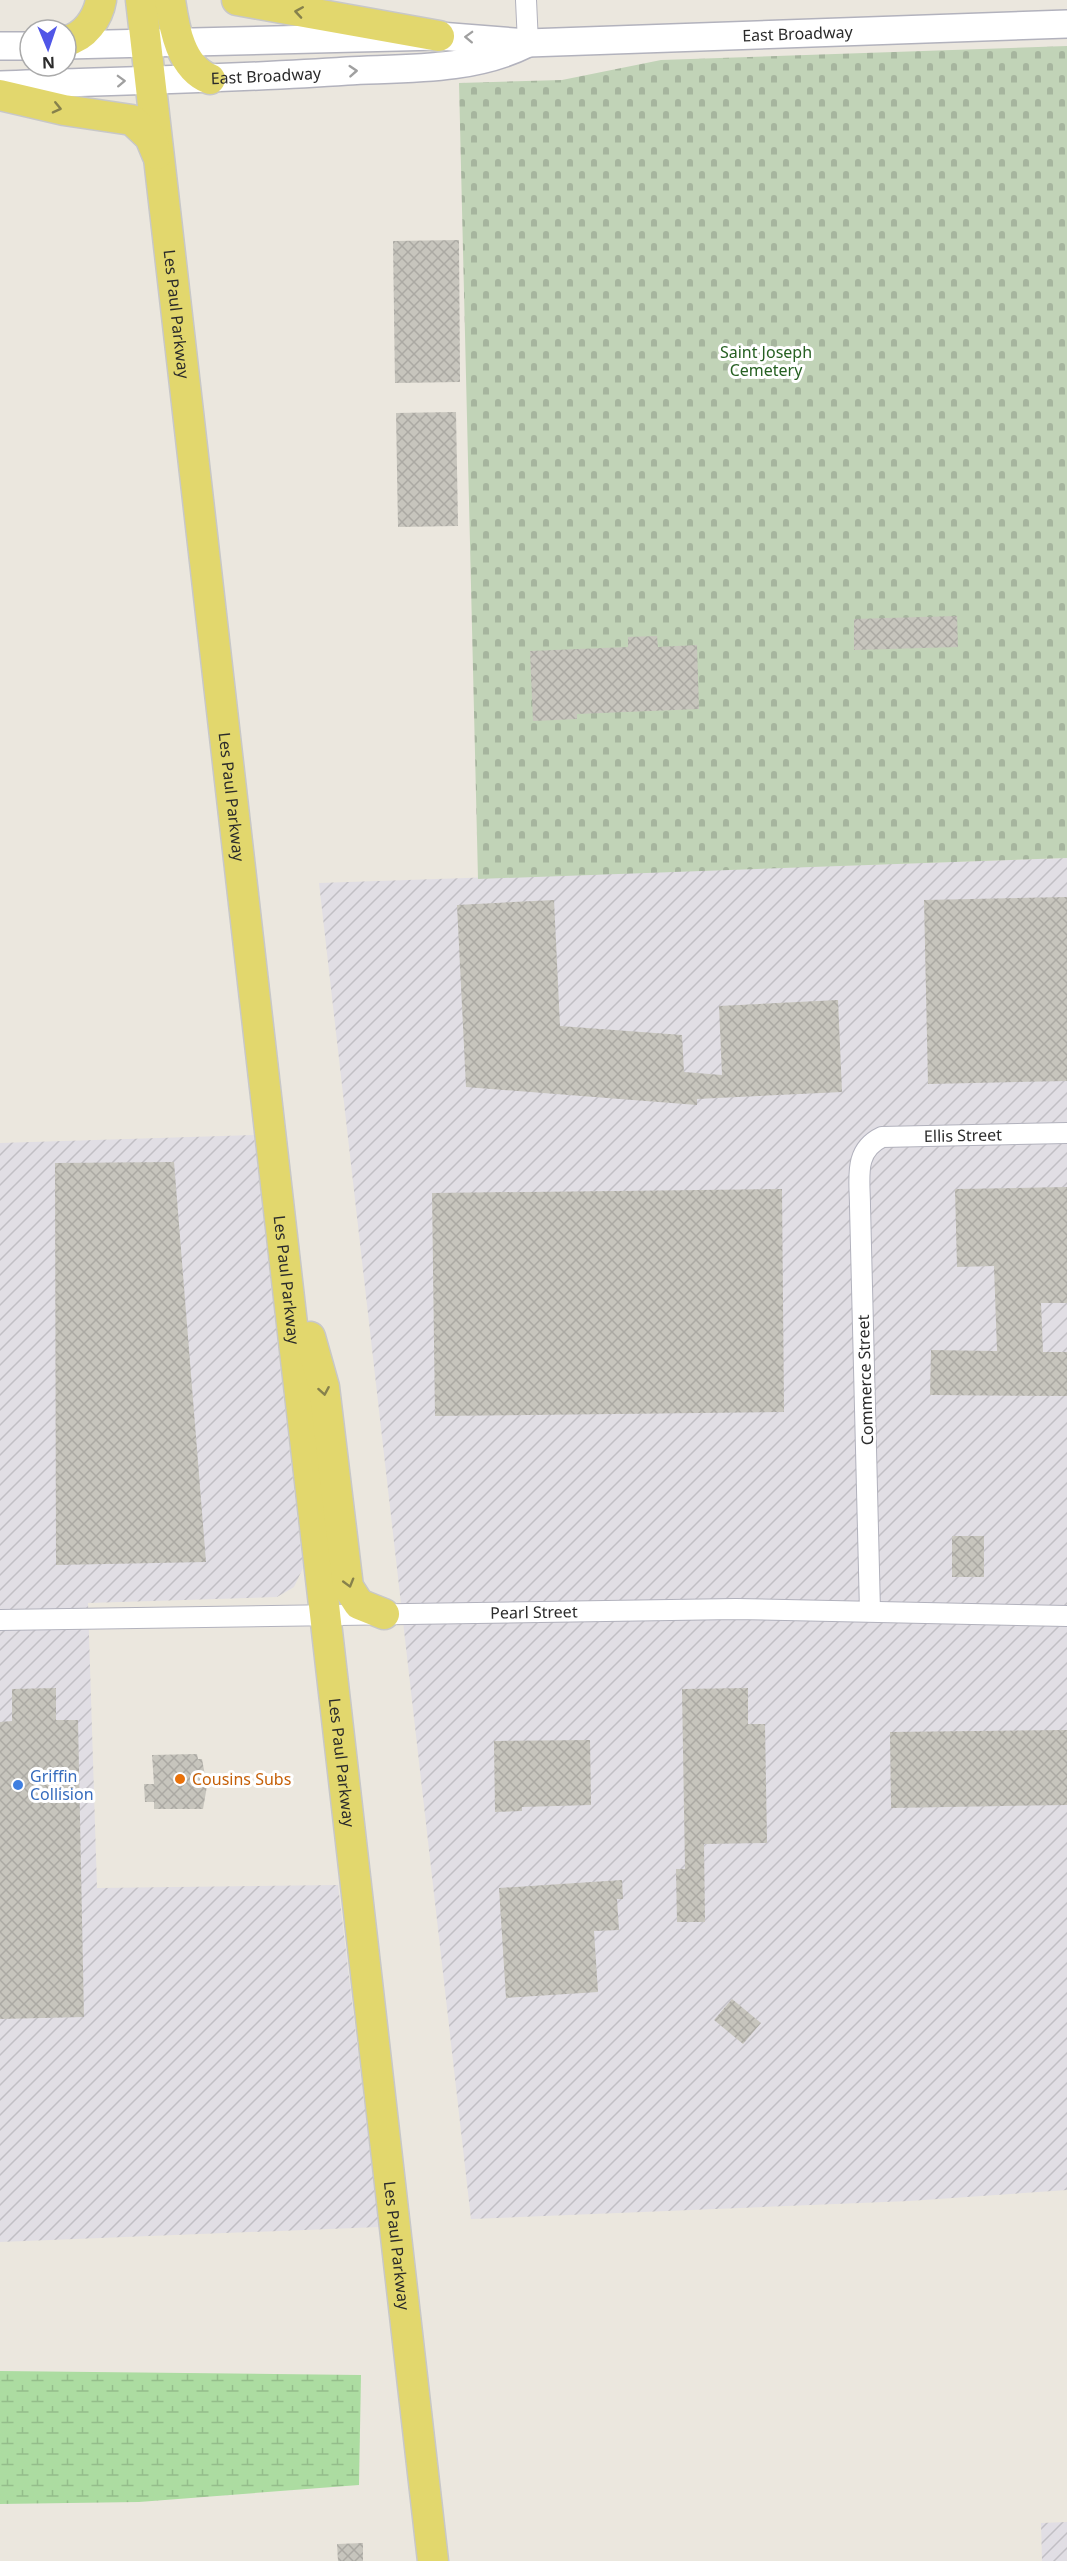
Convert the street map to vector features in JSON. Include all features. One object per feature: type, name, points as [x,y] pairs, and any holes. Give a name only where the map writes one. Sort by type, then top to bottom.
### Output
[{"type":"main road","points":[[78,36],[94,20],[101,0]]},
{"type":"main road","name":"Les Paul Parkway","points":[[141,0],[434,2561]]},
{"type":"main road","points":[[170,0],[193,43],[194,70],[210,79]]},
{"type":"main road","points":[[237,0],[439,36]]},
{"type":"main road","name":"East Broadway","points":[[78,43],[146,44],[439,36],[528,43],[1067,24]]},
{"type":"main road","name":"East Broadway","points":[[0,84],[210,79],[448,65],[507,53],[528,43]]},
{"type":"main road","points":[[0,46],[18,46]]},
{"type":"main road","points":[[0,95],[64,110],[132,120],[150,137],[160,162]]},
{"type":"main road","points":[[285,1253],[324,1387],[348,1587],[359,1604],[384,1614]]},
{"type":"street","points":[[526,0],[528,43]]},
{"type":"street","name":"Ellis Street","points":[[864,1150],[882,1137],[1067,1133]]},
{"type":"street","name":"Commerce Street","points":[[864,1150],[860,1161],[860,1206],[870,1611]]},
{"type":"street","name":"Pearl Street","points":[[0,1620],[736,1609],[1067,1616]]},
{"type":"shaded area","points":[[1067,858],[1067,2190],[909,2201],[471,2219],[319,883]]},
{"type":"shaded area","points":[[254,1135],[303,1568],[294,1587],[277,1597],[88,1603],[97,1888],[338,1885],[379,2227],[0,2242],[0,1143]]},
{"type":"shaded area","points":[[1067,2522],[1067,2561],[1042,2561],[1041,2523]]},
{"type":"green space","name":"Saint Joseph Cemetery","points":[[1067,46],[1067,858],[478,879],[459,83],[562,80],[661,60]]},
{"type":"green space","points":[[0,2371],[361,2375],[359,2485],[139,2502],[0,2504]]},
{"type":"building","points":[[459,240],[460,382],[395,383],[393,241]]},
{"type":"building","points":[[456,412],[458,526],[398,527],[396,413]]},
{"type":"building","points":[[957,616],[958,647],[854,650],[854,619]]},
{"type":"building","points":[[657,636],[658,647],[697,645],[699,709],[577,714],[577,719],[533,721],[530,651],[628,647],[628,637]]},
{"type":"building","points":[[1067,897],[1067,1081],[928,1084],[924,900]]},
{"type":"building","points":[[554,900],[560,1026],[682,1035],[684,1072],[722,1075],[719,1006],[838,1000],[842,1092],[697,1099],[697,1105],[466,1087],[457,905]]},
{"type":"building","points":[[174,1162],[206,1562],[56,1565],[55,1163]]},
{"type":"building","points":[[1067,1187],[1067,1303],[1041,1303],[1043,1352],[1067,1352],[1067,1396],[930,1395],[931,1350],[997,1351],[994,1266],[957,1267],[955,1189]]},
{"type":"building","points":[[782,1189],[784,1412],[435,1416],[432,1193]]},
{"type":"building","points":[[952,1536],[984,1536],[984,1577],[952,1577]]},
{"type":"building","points":[[56,1688],[56,1720],[78,1720],[84,2017],[0,2019],[0,1722],[12,1721],[12,1689]]},
{"type":"building","points":[[748,1688],[748,1724],[765,1724],[767,1843],[704,1844],[705,1922],[677,1922],[676,1869],[685,1869],[682,1689]]},
{"type":"building","points":[[1067,1730],[1067,1805],[891,1808],[890,1732]]},
{"type":"building","points":[[590,1740],[591,1805],[522,1807],[522,1811],[495,1812],[494,1741]]},
{"type":"building","name":"Cousins Subs","points":[[197,1754],[198,1759],[202,1759],[207,1786],[203,1809],[154,1809],[154,1802],[145,1802],[144,1784],[154,1784],[152,1755]]},
{"type":"building","points":[[622,1880],[623,1899],[617,1899],[619,1930],[594,1931],[598,1992],[506,1998],[499,1888]]},
{"type":"building","points":[[732,1999],[761,2023],[743,2044],[714,2020]]},
{"type":"building","points":[[363,2543],[363,2561],[338,2561],[337,2544]]},
{"type":"place","name":"Cousins Subs","points":[[180,1779]]},
{"type":"place","name":"Griffin Collision","points":[[18,1785]]}]
